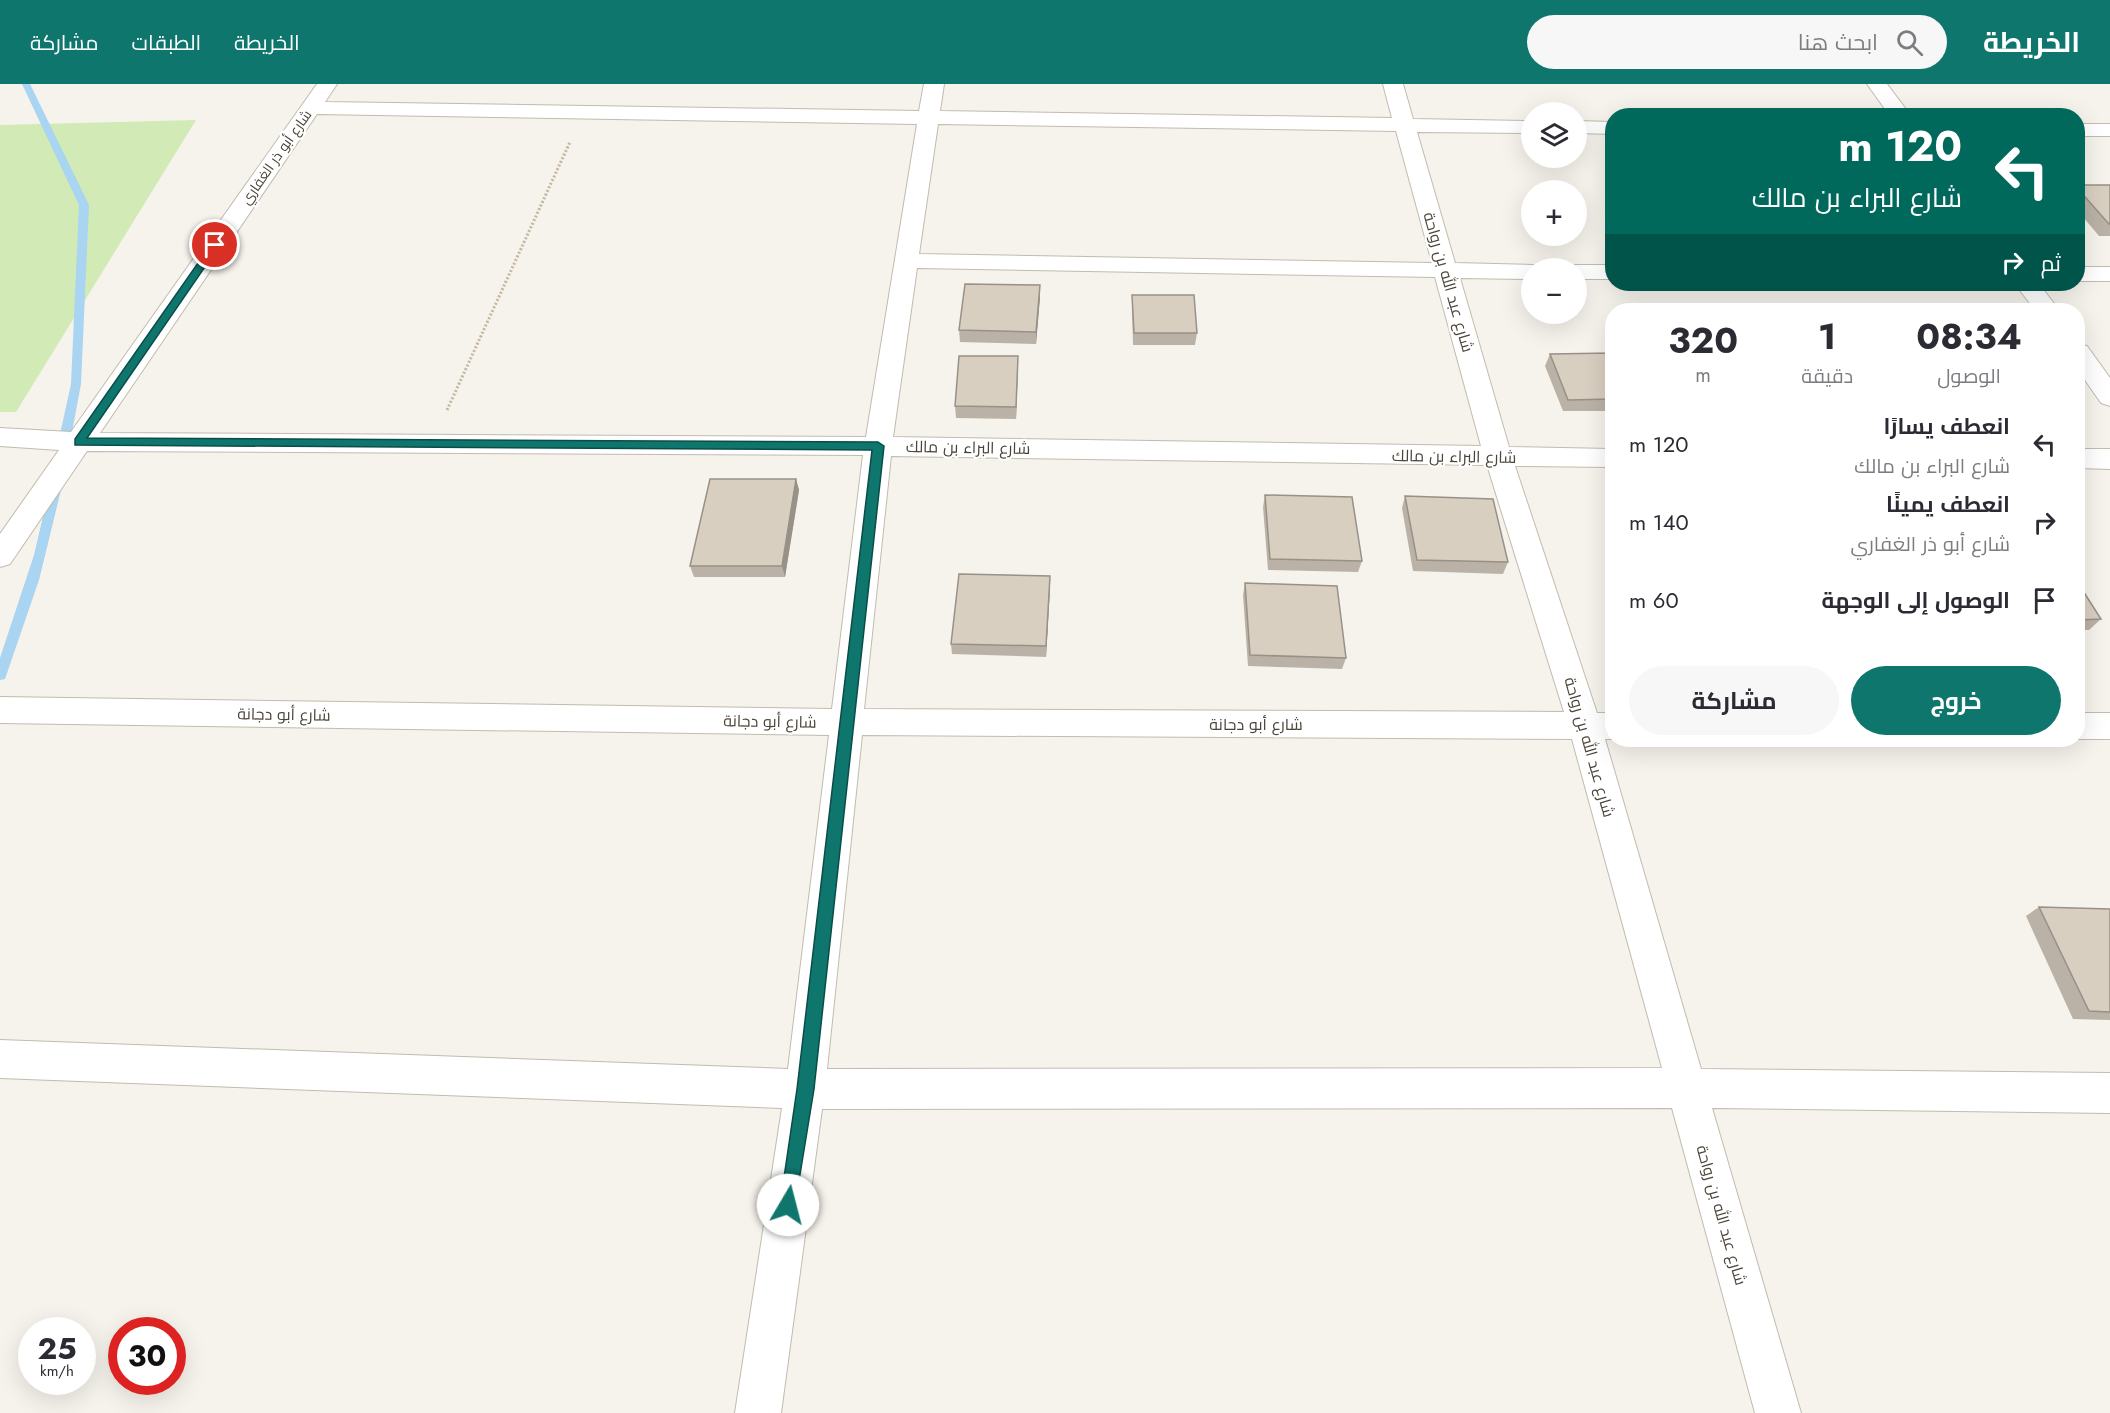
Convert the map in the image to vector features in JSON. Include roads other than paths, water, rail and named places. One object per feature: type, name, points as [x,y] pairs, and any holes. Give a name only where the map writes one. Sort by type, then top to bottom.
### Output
[{"type":"street","name":"شارع أبو ذر الغفاري","points":[[0,556],[327,84]]},
{"type":"street","points":[[758,1413],[805,1089],[878,446],[934,84]]},
{"type":"street","name":"شارع عبد الله بن رواحة","points":[[1393,84],[1498,457],[1599,726],[1686,1088],[1778,1413]]},
{"type":"street","points":[[1877,84],[1895,108]]},
{"type":"street","points":[[311,108],[1521,127]]},
{"type":"street","points":[[1587,127],[1605,128]]},
{"type":"street","points":[[2085,130],[2110,130]]},
{"type":"street","points":[[906,261],[1521,272]]},
{"type":"street","points":[[1587,272],[1605,272]]},
{"type":"street","points":[[2085,274],[2110,274]]},
{"type":"street","points":[[2032,291],[2042,303]]},
{"type":"street","points":[[2085,362],[2110,397]]},
{"type":"street","name":"شارع البراء بن مالك","points":[[0,437],[79,442],[878,446],[1605,458]]},
{"type":"street","points":[[2085,459],[2110,459]]},
{"type":"street","name":"شارع أبو دجانة","points":[[0,710],[846,722],[1599,726]]},
{"type":"street","points":[[2085,726],[2110,726]]},
{"type":"street","points":[[0,1059],[805,1089],[1686,1088],[2110,1093]]},
{"type":"waterway","points":[[26,84],[84,205],[76,384],[63,448]]},
{"type":"waterway","points":[[0,675],[33,580],[57,482]]}]
